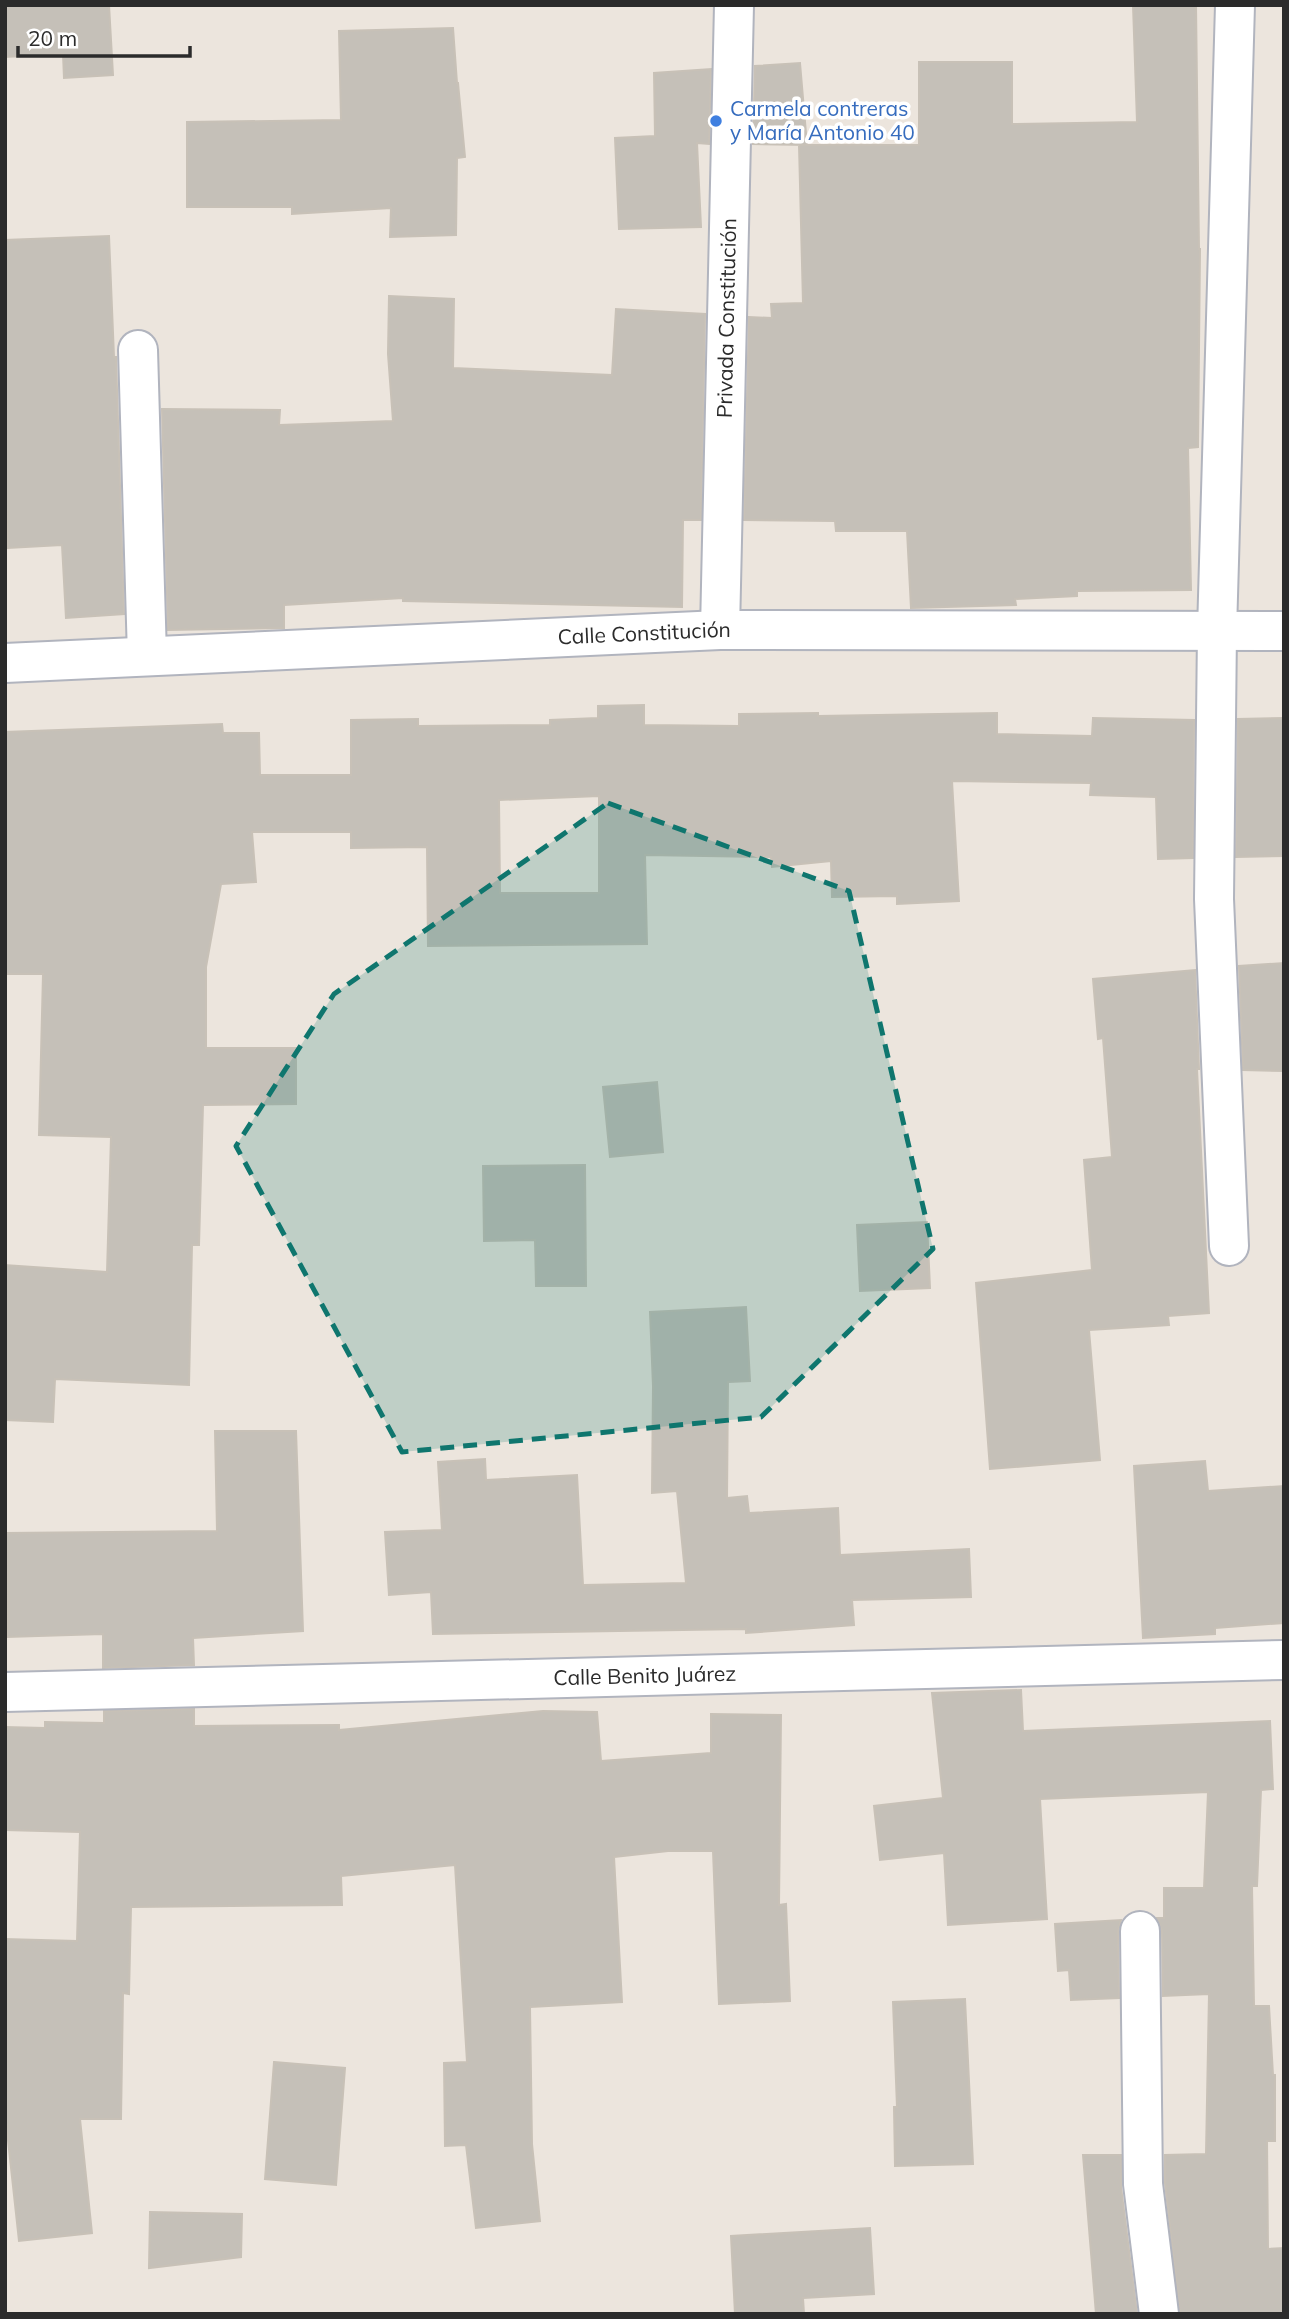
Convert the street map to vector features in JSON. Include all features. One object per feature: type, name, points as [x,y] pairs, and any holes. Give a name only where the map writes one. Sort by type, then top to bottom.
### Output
[{"type":"street","name":"Privada Constitución","points":[[720,631],[734,5]]},
{"type":"street","points":[[1229,1246],[1214,900],[1217,631],[1235,5]]},
{"type":"street","points":[[138,350],[147,656]]},
{"type":"street","name":"Calle Constitución","points":[[5,663],[720,631],[1284,631]]},
{"type":"street","name":"Calle Benito Juárez","points":[[5,1692],[1284,1660]]},
{"type":"street","points":[[1140,1931],[1143,2184],[1159,2314]]},
{"type":"highlighted area","points":[[608,803],[849,891],[933,1249],[761,1417],[402,1452],[236,1146],[334,994]]},
{"type":"building","points":[[5,5],[109,5],[113,75],[64,78],[63,54],[5,57]]},
{"type":"building","points":[[1133,5],[1196,5],[1200,249],[1198,447],[1188,448],[1191,590],[1077,591],[1077,596],[1015,599],[1016,605],[911,608],[907,531],[836,531],[835,521],[744,520],[749,317],[772,318],[771,304],[803,303],[799,145],[919,145],[919,62],[1012,62],[1012,124],[1137,122]]},
{"type":"building","points":[[453,28],[465,157],[457,158],[456,235],[390,237],[391,208],[292,214],[292,207],[187,207],[187,122],[341,120],[339,31]]},
{"type":"building","points":[[800,63],[807,145],[753,144],[755,66]]},
{"type":"building","points":[[711,69],[709,144],[697,143],[701,227],[619,229],[615,138],[655,136],[654,73]]},
{"type":"building","points":[[109,236],[116,357],[124,614],[66,618],[62,545],[8,548],[5,478],[5,240]]},
{"type":"building","points":[[389,296],[454,299],[453,368],[612,375],[616,309],[705,314],[701,520],[683,520],[682,607],[403,601],[403,598],[284,605],[284,628],[168,630],[162,409],[280,410],[279,425],[393,421],[388,354]]},
{"type":"building","points":[[644,705],[644,725],[739,726],[739,714],[818,713],[818,716],[997,713],[997,734],[1092,736],[1093,718],[1194,720],[1193,858],[1158,859],[1156,797],[1090,795],[1091,783],[952,781],[959,901],[897,904],[897,896],[832,897],[831,861],[772,867],[771,857],[645,855],[647,944],[428,946],[427,847],[351,848],[351,832],[252,832],[256,882],[221,884],[206,967],[206,1048],[296,1048],[296,1104],[203,1105],[199,1245],[192,1245],[189,1385],[55,1379],[53,1422],[5,1420],[5,1265],[107,1272],[111,1137],[39,1135],[43,974],[5,974],[5,732],[222,724],[223,733],[259,733],[260,775],[351,775],[351,720],[418,719],[418,726],[550,725],[550,720],[598,718],[598,706]],"holes":[[[599,796],[599,893],[500,893],[499,800]]]},
{"type":"building","points":[[1284,718],[1284,856],[1236,857],[1238,719]]},
{"type":"building","points":[[1284,963],[1284,1071],[1243,1070],[1239,966]]},
{"type":"building","points":[[1195,970],[1209,1313],[1168,1316],[1169,1325],[1089,1330],[1100,1460],[990,1469],[976,1283],[1092,1270],[1084,1160],[1112,1157],[1103,1038],[1098,1039],[1093,979]]},
{"type":"building","points":[[657,1082],[663,1152],[610,1157],[603,1087]]},
{"type":"building","points":[[585,1165],[586,1286],[536,1286],[535,1240],[484,1241],[483,1166]]},
{"type":"building","points":[[927,1222],[930,1288],[860,1291],[857,1225]]},
{"type":"building","points":[[746,1307],[750,1381],[728,1382],[727,1498],[747,1496],[749,1513],[838,1508],[840,1555],[969,1549],[971,1597],[852,1600],[854,1625],[746,1633],[746,1629],[433,1634],[431,1592],[389,1595],[385,1532],[442,1530],[438,1462],[485,1459],[486,1480],[577,1475],[583,1585],[686,1583],[677,1491],[652,1493],[653,1386],[650,1312]]},
{"type":"building","points":[[215,1431],[296,1431],[303,1631],[193,1638],[194,1665],[103,1668],[103,1634],[7,1637],[6,1533],[217,1531]]},
{"type":"building","points":[[1205,1461],[1208,1491],[1284,1486],[1284,1623],[1215,1628],[1215,1634],[1143,1638],[1134,1466]]},
{"type":"building","points":[[1021,1690],[1023,1731],[1270,1721],[1273,1789],[1261,1790],[1257,1886],[1252,1886],[1254,2006],[1269,2006],[1275,2075],[1275,2141],[1267,2141],[1268,2249],[1284,2248],[1284,2314],[1180,2314],[1165,2183],[1165,2155],[1206,2154],[1209,1994],[1163,1996],[1162,1931],[1157,1918],[1164,1918],[1164,1888],[1204,1888],[1208,1792],[1040,1799],[1047,1919],[948,1925],[944,1853],[880,1860],[874,1806],[943,1798],[932,1693]]},
{"type":"building","points":[[194,1709],[194,1726],[339,1725],[339,1730],[543,1711],[597,1712],[601,1761],[711,1753],[711,1714],[781,1715],[779,1905],[786,1904],[790,2001],[719,2004],[713,1851],[668,1851],[614,1857],[622,2002],[530,2007],[532,2144],[540,2221],[476,2228],[466,2145],[445,2146],[444,2063],[467,2062],[455,1865],[341,1876],[342,1905],[131,1907],[129,1994],[123,1993],[121,2119],[80,2119],[92,2233],[19,2241],[5,2113],[5,1939],[77,1941],[80,1832],[5,1830],[5,1727],[45,1728],[45,1722],[104,1723],[104,1711]]},
{"type":"building","points":[[1121,1920],[1118,1931],[1119,1998],[1071,2000],[1069,1970],[1058,1971],[1055,1924]]},
{"type":"building","points":[[965,1999],[973,2164],[895,2166],[894,2107],[897,2107],[893,2002]]},
{"type":"building","points":[[274,2062],[345,2068],[336,2185],[265,2179]]},
{"type":"building","points":[[1083,2155],[1121,2155],[1121,2187],[1137,2314],[1096,2314]]},
{"type":"building","points":[[150,2212],[242,2214],[241,2257],[149,2268]]},
{"type":"building","points":[[870,2228],[874,2294],[803,2298],[804,2314],[735,2314],[731,2236]]},
{"type":"place","name":"Carmela contreras y María Antonio 40","points":[[716,121]]}]
